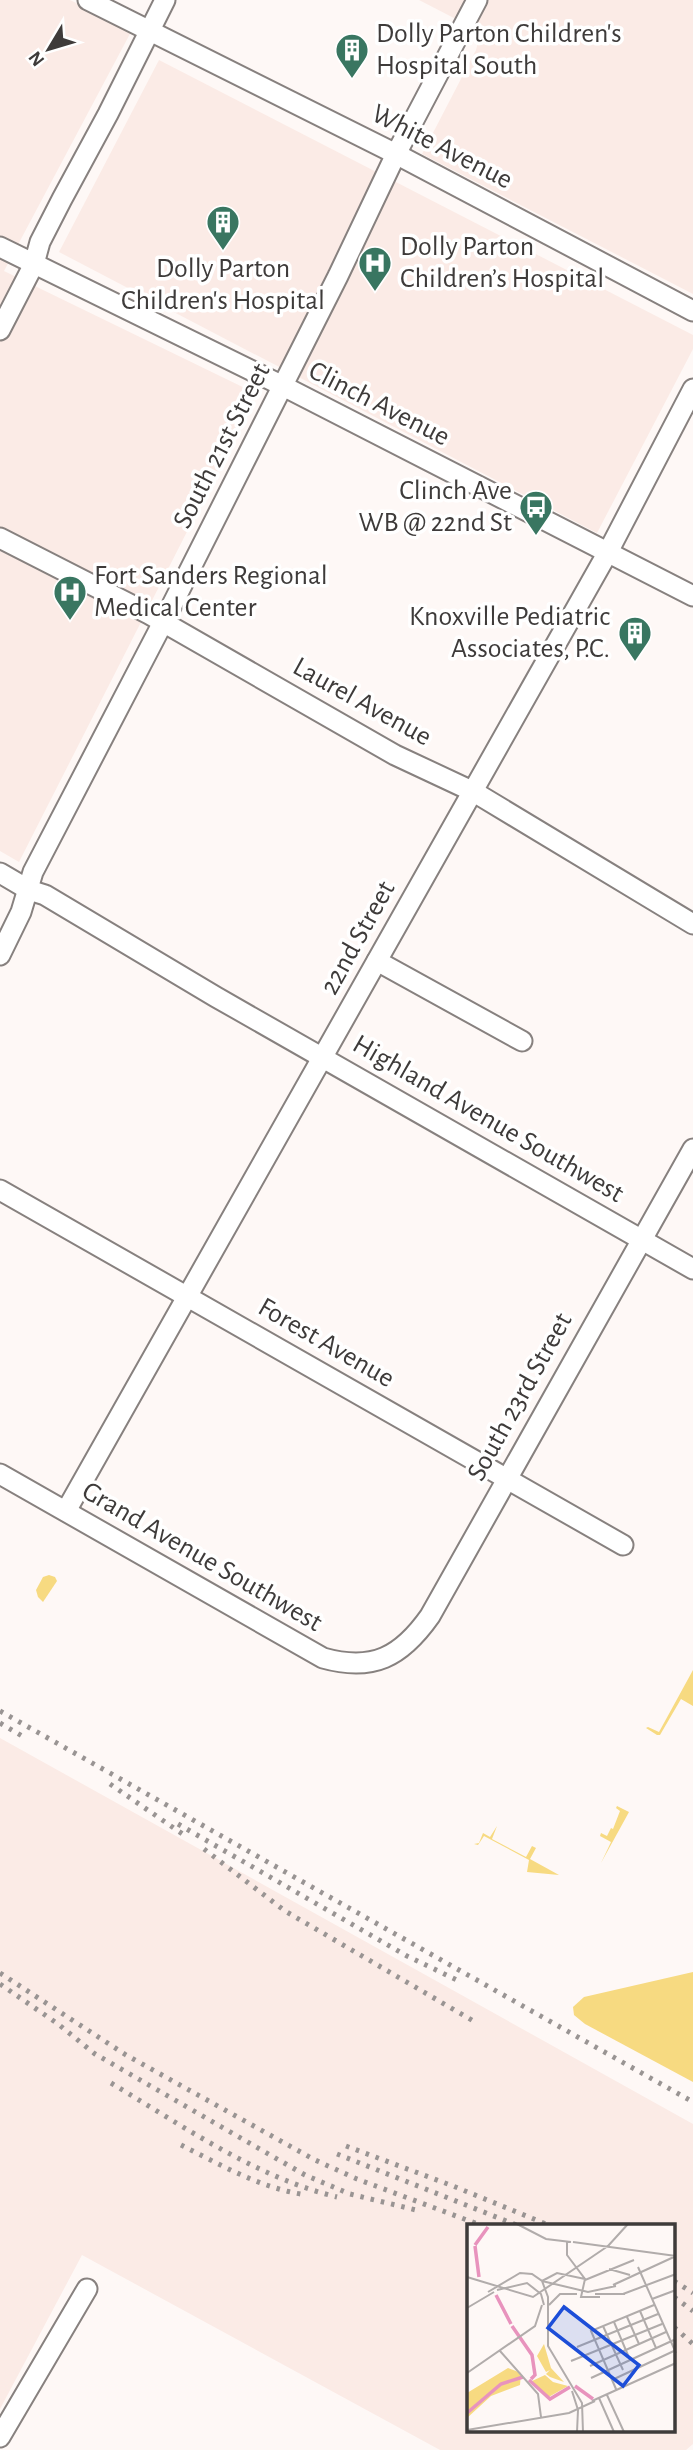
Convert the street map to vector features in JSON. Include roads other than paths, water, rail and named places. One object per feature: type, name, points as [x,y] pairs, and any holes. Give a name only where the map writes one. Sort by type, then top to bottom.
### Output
[{"type":"street","name":"White Avenue","points":[[88,0],[396,154],[693,311]]},
{"type":"street","points":[[0,330],[34,264],[40,242],[165,0]]},
{"type":"street","name":"South 21st Street","points":[[0,955],[21,912],[33,872],[163,622],[283,386],[396,154],[477,0]]},
{"type":"street","name":"Clinch Avenue","points":[[0,247],[283,386],[693,596]]},
{"type":"street","name":"22nd Street","points":[[66,1511],[474,792],[608,552],[693,389]]},
{"type":"street","name":"Laurel Avenue","points":[[0,538],[163,622],[395,755],[474,792],[693,923]]},
{"type":"street","name":"Highland Avenue Southwest","points":[[0,873],[29,890],[45,895],[216,997],[693,1269]]},
{"type":"street","points":[[377,961],[522,1041]]},
{"type":"street","name":"South 23rd Street","points":[[382,1658],[415,1637],[430,1616],[693,1149]]},
{"type":"street","name":"Forest Avenue","points":[[0,1190],[623,1545]]},
{"type":"street","name":"Grand Avenue Southwest","points":[[0,1474],[323,1658],[344,1664],[364,1664],[382,1658]]},
{"type":"street","points":[[0,2437],[88,2289]]},
{"type":"railway","points":[[0,1711],[693,2102]]},
{"type":"railway","points":[[0,1723],[22,1736]]},
{"type":"railway","points":[[110,1784],[184,1835]]},
{"type":"railway","points":[[178,1824],[407,1956],[459,1981]]},
{"type":"railway","points":[[204,1849],[285,1911],[475,2022]]},
{"type":"railway","points":[[0,1973],[126,2055],[315,2160],[357,2179],[478,2224]]},
{"type":"railway","points":[[0,1984],[58,2024],[95,2054],[305,2175],[350,2194],[416,2210]]},
{"type":"railway","points":[[111,2083],[220,2149],[277,2177],[337,2197]]},
{"type":"railway","points":[[181,2145],[258,2182],[307,2195]]},
{"type":"railway","points":[[346,2146],[546,2224]]},
{"type":"railway","points":[[337,2154],[514,2224]]},
{"type":"railway","points":[[676,2282],[693,2293]]},
{"type":"railway","points":[[676,2298],[693,2311]]},
{"type":"railway","points":[[676,2329],[693,2344]]},
{"type":"place","name":"Dolly Parton Children's Hospital South","points":[[352,80]]},
{"type":"place","name":"Dolly Parton Children's Hospital","points":[[223,252]]},
{"type":"place","name":"Dolly Parton Children’s Hospital","points":[[375,293]]},
{"type":"place","name":"Clinch Ave WB @ 22nd St","points":[[536,537]]},
{"type":"place","name":"Fort Sanders Regional Medical Center","points":[[70,622]]},
{"type":"place","name":"Knoxville Pediatric Associates, P.C.","points":[[635,663]]}]
